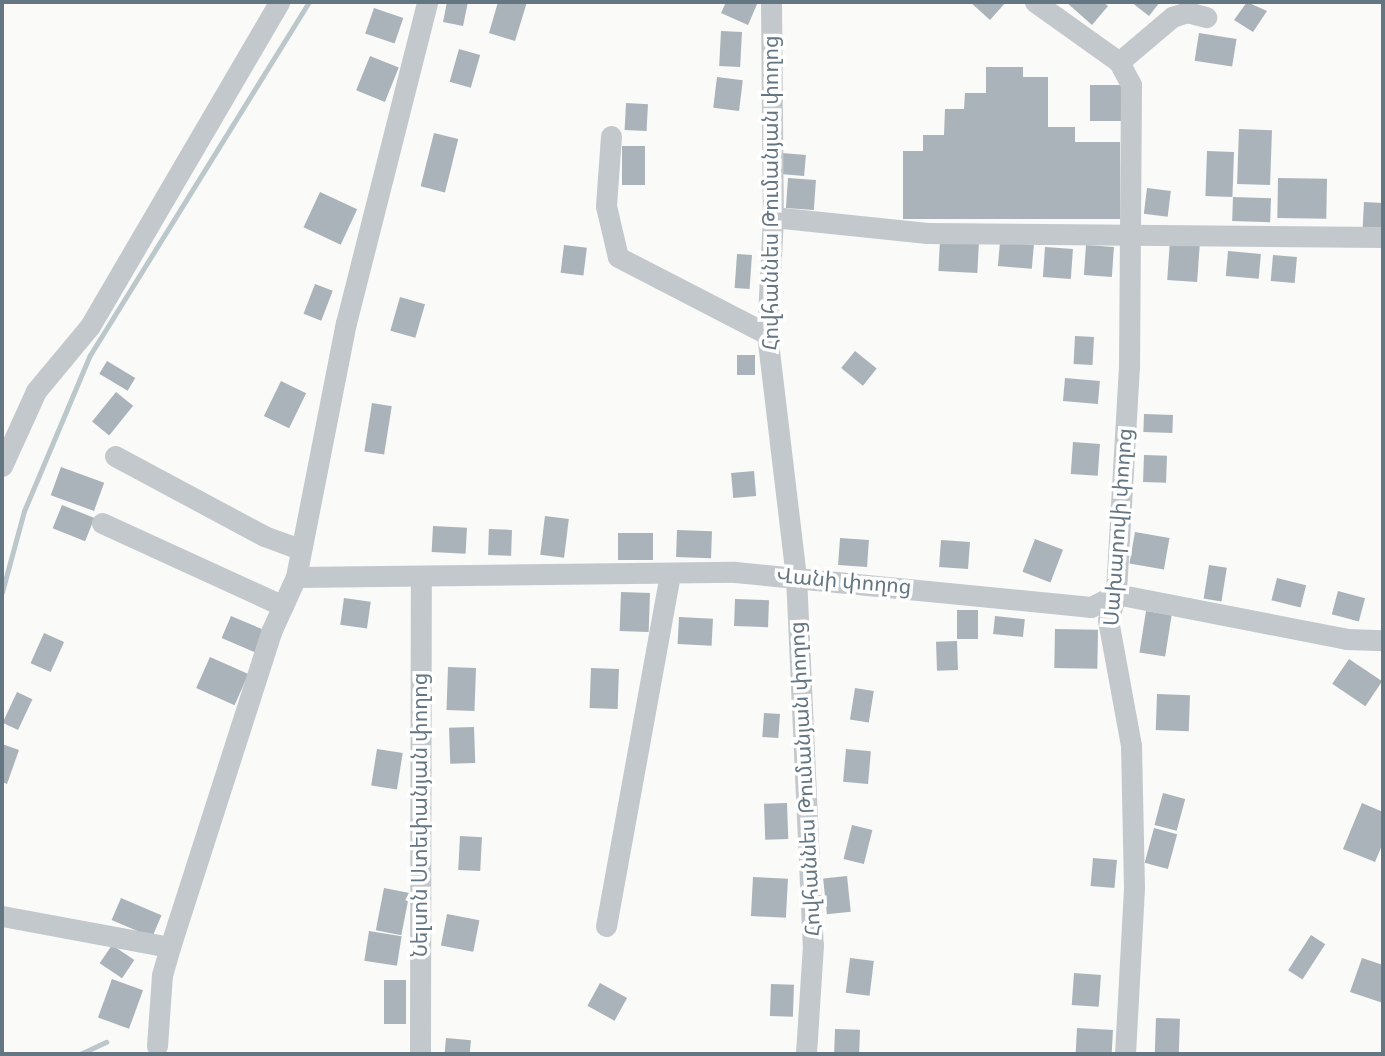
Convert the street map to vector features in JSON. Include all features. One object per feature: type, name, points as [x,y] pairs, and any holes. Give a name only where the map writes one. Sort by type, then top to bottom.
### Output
[{"type":"street","points":[[2,466],[36,391],[90,326],[279,2]]},
{"type":"street","points":[[157,1046],[162,975],[170,947],[283,606],[296,577],[299,549],[346,323],[426,2]]},
{"type":"street","name":"Հովհաննես Թումանյան փողոց","points":[[771,2],[773,217],[767,334],[796,576],[813,945],[806,1054]]},
{"type":"street","points":[[1035,2],[1119,62],[1172,17],[1187,12],[1206,18]]},
{"type":"street","name":"Սախարովի փողոց","points":[[1119,62],[1131,85],[1132,232],[1116,594],[1108,620],[1132,771],[1134,888],[1125,1054]]},
{"type":"street","points":[[611,136],[606,206],[618,257],[767,334]]},
{"type":"street","points":[[773,217],[927,233],[1132,232],[1383,237]]},
{"type":"street","points":[[115,456],[264,536],[299,549]]},
{"type":"street","points":[[102,523],[283,606]]},
{"type":"street","points":[[606,926],[670,574]]},
{"type":"street","name":"Վանի փողոց","points":[[296,577],[670,574],[796,576],[1091,607],[1116,594]]},
{"type":"street","name":"Նելսոն Ստեփանյան փողոց","points":[[420,1054],[421,576]]},
{"type":"street","points":[[1116,594],[1347,639],[1383,640]]},
{"type":"street","points":[[2,916],[170,947]]},
{"type":"building","points":[[447,2],[468,2],[463,26],[443,22]]},
{"type":"building","points":[[498,2],[527,2],[515,41],[489,33]]},
{"type":"building","points":[[726,2],[758,2],[748,25],[721,13]]},
{"type":"building","points":[[970,2],[1006,2],[990,20]]},
{"type":"building","points":[[1066,2],[1103,2],[1108,6],[1092,25]]},
{"type":"building","points":[[1131,2],[1160,2],[1149,16]]},
{"type":"building","points":[[1247,2],[1267,11],[1253,32],[1234,20]]},
{"type":"building","points":[[374,8],[403,18],[395,44],[365,34]]},
{"type":"building","points":[[721,31],[742,32],[740,67],[719,66]]},
{"type":"building","points":[[1199,33],[1237,39],[1232,67],[1195,61]]},
{"type":"building","points":[[459,49],[480,55],[471,88],[450,82]]},
{"type":"building","points":[[370,56],[399,68],[385,102],[356,90]]},
{"type":"building","points":[[986,67],[1023,67],[1023,77],[1048,77],[1048,127],[1075,127],[1075,142],[1120,142],[1120,219],[903,219],[903,151],[923,151],[923,135],[944,135],[945,109],[964,109],[965,93],[986,93]]},
{"type":"building","points":[[717,77],[743,80],[739,111],[713,108]]},
{"type":"building","points":[[1090,85],[1121,85],[1121,121],[1090,121]]},
{"type":"building","points":[[626,103],[648,104],[647,131],[625,130]]},
{"type":"building","points":[[1239,129],[1272,130],[1270,185],[1237,184]]},
{"type":"building","points":[[434,133],[458,139],[445,192],[421,186]]},
{"type":"building","points":[[622,146],[645,146],[645,185],[622,185]]},
{"type":"building","points":[[1207,151],[1234,152],[1232,197],[1205,196]]},
{"type":"building","points":[[782,153],[806,155],[804,176],[780,174]]},
{"type":"building","points":[[788,178],[816,180],[814,210],[786,208]]},
{"type":"building","points":[[1278,178],[1327,179],[1326,219],[1277,218]]},
{"type":"building","points":[[1147,188],[1171,191],[1168,217],[1144,214]]},
{"type":"building","points":[[320,192],[357,209],[341,245],[304,227]]},
{"type":"building","points":[[1233,197],[1271,198],[1270,222],[1232,221]]},
{"type":"building","points":[[1364,202],[1383,203],[1382,230],[1363,229]]},
{"type":"building","points":[[940,240],[979,242],[977,273],[938,271]]},
{"type":"building","points":[[1170,240],[1200,242],[1197,282],[1167,280]]},
{"type":"building","points":[[1000,242],[1034,245],[1032,269],[998,266]]},
{"type":"building","points":[[564,245],[587,248],[583,276],[561,273]]},
{"type":"building","points":[[1086,245],[1114,247],[1112,277],[1084,275]]},
{"type":"building","points":[[1045,247],[1073,249],[1071,279],[1043,277]]},
{"type":"building","points":[[1228,251],[1261,254],[1259,279],[1226,276]]},
{"type":"building","points":[[737,254],[752,255],[750,289],[735,288]]},
{"type":"building","points":[[1273,255],[1297,257],[1295,283],[1271,281]]},
{"type":"building","points":[[315,284],[333,291],[321,321],[304,314]]},
{"type":"building","points":[[400,297],[425,304],[415,338],[390,331]]},
{"type":"building","points":[[1075,336],[1094,337],[1093,365],[1074,364]]},
{"type":"building","points":[[855,351],[877,369],[863,386],[841,368]]},
{"type":"building","points":[[737,355],[755,355],[755,375],[737,375]]},
{"type":"building","points":[[107,361],[135,378],[128,391],[99,374]]},
{"type":"building","points":[[1065,378],[1100,381],[1098,404],[1063,401]]},
{"type":"building","points":[[281,381],[306,393],[289,428],[264,416]]},
{"type":"building","points":[[116,392],[133,406],[109,435],[92,422]]},
{"type":"building","points":[[372,403],[392,406],[384,455],[364,451]]},
{"type":"building","points":[[1144,414],[1173,415],[1172,433],[1143,432]]},
{"type":"building","points":[[1073,442],[1100,444],[1098,476],[1071,474]]},
{"type":"building","points":[[1144,455],[1167,456],[1166,483],[1143,482]]},
{"type":"building","points":[[61,467],[104,483],[94,511],[51,495]]},
{"type":"building","points":[[754,471],[756,496],[733,498],[731,473]]},
{"type":"building","points":[[62,505],[94,518],[85,541],[53,528]]},
{"type":"building","points":[[545,516],[569,519],[564,558],[540,555]]},
{"type":"building","points":[[433,526],[467,528],[466,554],[432,552]]},
{"type":"building","points":[[489,529],[512,530],[511,556],[488,555]]},
{"type":"building","points":[[677,530],[712,531],[711,558],[676,557]]},
{"type":"building","points":[[1135,532],[1169,538],[1164,570],[1129,564]]},
{"type":"building","points":[[618,533],[653,533],[653,560],[618,560]]},
{"type":"building","points":[[840,538],[869,540],[867,567],[838,565]]},
{"type":"building","points":[[1035,539],[1063,550],[1050,582],[1022,572]]},
{"type":"building","points":[[941,540],[970,542],[968,569],[939,567]]},
{"type":"building","points":[[1209,565],[1227,568],[1221,601],[1204,599]]},
{"type":"building","points":[[1277,578],[1306,585],[1301,608],[1271,600]]},
{"type":"building","points":[[1338,591],[1365,598],[1359,621],[1332,614]]},
{"type":"building","points":[[621,592],[650,593],[649,632],[620,631]]},
{"type":"building","points":[[344,598],[371,602],[367,628],[340,625]]},
{"type":"building","points":[[735,599],[769,600],[768,627],[734,626]]},
{"type":"building","points":[[957,610],[978,610],[978,639],[957,639]]},
{"type":"building","points":[[1146,611],[1172,615],[1165,657],[1139,652]]},
{"type":"building","points":[[231,616],[264,630],[255,652],[222,638]]},
{"type":"building","points":[[995,616],[1025,619],[1023,637],[993,634]]},
{"type":"building","points":[[679,617],[713,619],[712,646],[678,644]]},
{"type":"building","points":[[1055,629],[1098,630],[1097,669],[1054,668]]},
{"type":"building","points":[[44,633],[64,642],[51,672],[31,663]]},
{"type":"building","points":[[957,641],[958,670],[937,671],[936,642]]},
{"type":"building","points":[[210,657],[248,674],[235,705],[196,688]]},
{"type":"building","points":[[1349,659],[1382,681],[1365,706],[1332,684]]},
{"type":"building","points":[[448,667],[476,668],[474,711],[446,710]]},
{"type":"building","points":[[591,668],[619,669],[618,709],[590,708]]},
{"type":"building","points":[[855,688],[874,691],[869,723],[850,720]]},
{"type":"building","points":[[17,692],[32,699],[18,730],[3,723]]},
{"type":"building","points":[[1157,694],[1190,695],[1189,731],[1156,730]]},
{"type":"building","points":[[764,713],[780,714],[778,738],[762,737]]},
{"type":"building","points":[[474,727],[475,763],[450,764],[449,728]]},
{"type":"building","points":[[2,744],[19,750],[7,784],[2,782]]},
{"type":"building","points":[[377,749],[403,753],[397,790],[371,786]]},
{"type":"building","points":[[846,749],[871,751],[868,784],[843,782]]},
{"type":"building","points":[[1163,793],[1185,799],[1177,831],[1154,825]]},
{"type":"building","points":[[787,803],[788,839],[765,840],[764,804]]},
{"type":"building","points":[[1362,803],[1383,812],[1383,843],[1375,862],[1343,849]]},
{"type":"building","points":[[852,825],[872,830],[864,864],[844,859]]},
{"type":"building","points":[[1154,828],[1177,834],[1168,869],[1145,863]]},
{"type":"building","points":[[460,836],[482,837],[480,871],[458,870]]},
{"type":"building","points":[[1093,858],[1117,860],[1114,888],[1091,886]]},
{"type":"building","points":[[847,876],[851,912],[827,914],[823,879]]},
{"type":"building","points":[[753,877],[788,879],[786,918],[751,916]]},
{"type":"building","points":[[384,888],[410,893],[401,935],[376,930]]},
{"type":"building","points":[[121,898],[162,915],[152,937],[112,920]]},
{"type":"building","points":[[447,914],[479,920],[473,952],[441,945]]},
{"type":"building","points":[[369,931],[402,936],[397,966],[364,961]]},
{"type":"building","points":[[1311,935],[1325,944],[1302,979],[1288,970]]},
{"type":"building","points":[[112,945],[134,960],[122,978],[100,963]]},
{"type":"building","points":[[850,958],[874,961],[870,996],[846,993]]},
{"type":"building","points":[[1362,958],[1383,965],[1383,1003],[1350,992]]},
{"type":"building","points":[[1074,973],[1101,975],[1099,1007],[1072,1005]]},
{"type":"building","points":[[112,979],[143,990],[129,1029],[98,1018]]},
{"type":"building","points":[[384,980],[406,980],[406,1024],[384,1024]]},
{"type":"building","points":[[600,983],[627,998],[615,1021],[587,1006]]},
{"type":"building","points":[[771,984],[794,985],[793,1017],[770,1016]]},
{"type":"building","points":[[1156,1018],[1180,1019],[1179,1054],[1155,1054]]},
{"type":"building","points":[[1077,1028],[1113,1030],[1112,1054],[1076,1052]]},
{"type":"building","points":[[835,1029],[860,1030],[859,1054],[834,1054]]},
{"type":"building","points":[[446,1038],[471,1040],[470,1054],[445,1054]]},
{"type":"waterway","points":[[2,592],[24,511],[90,355],[309,2]]},
{"type":"waterway","points":[[80,1054],[106,1042]]}]
